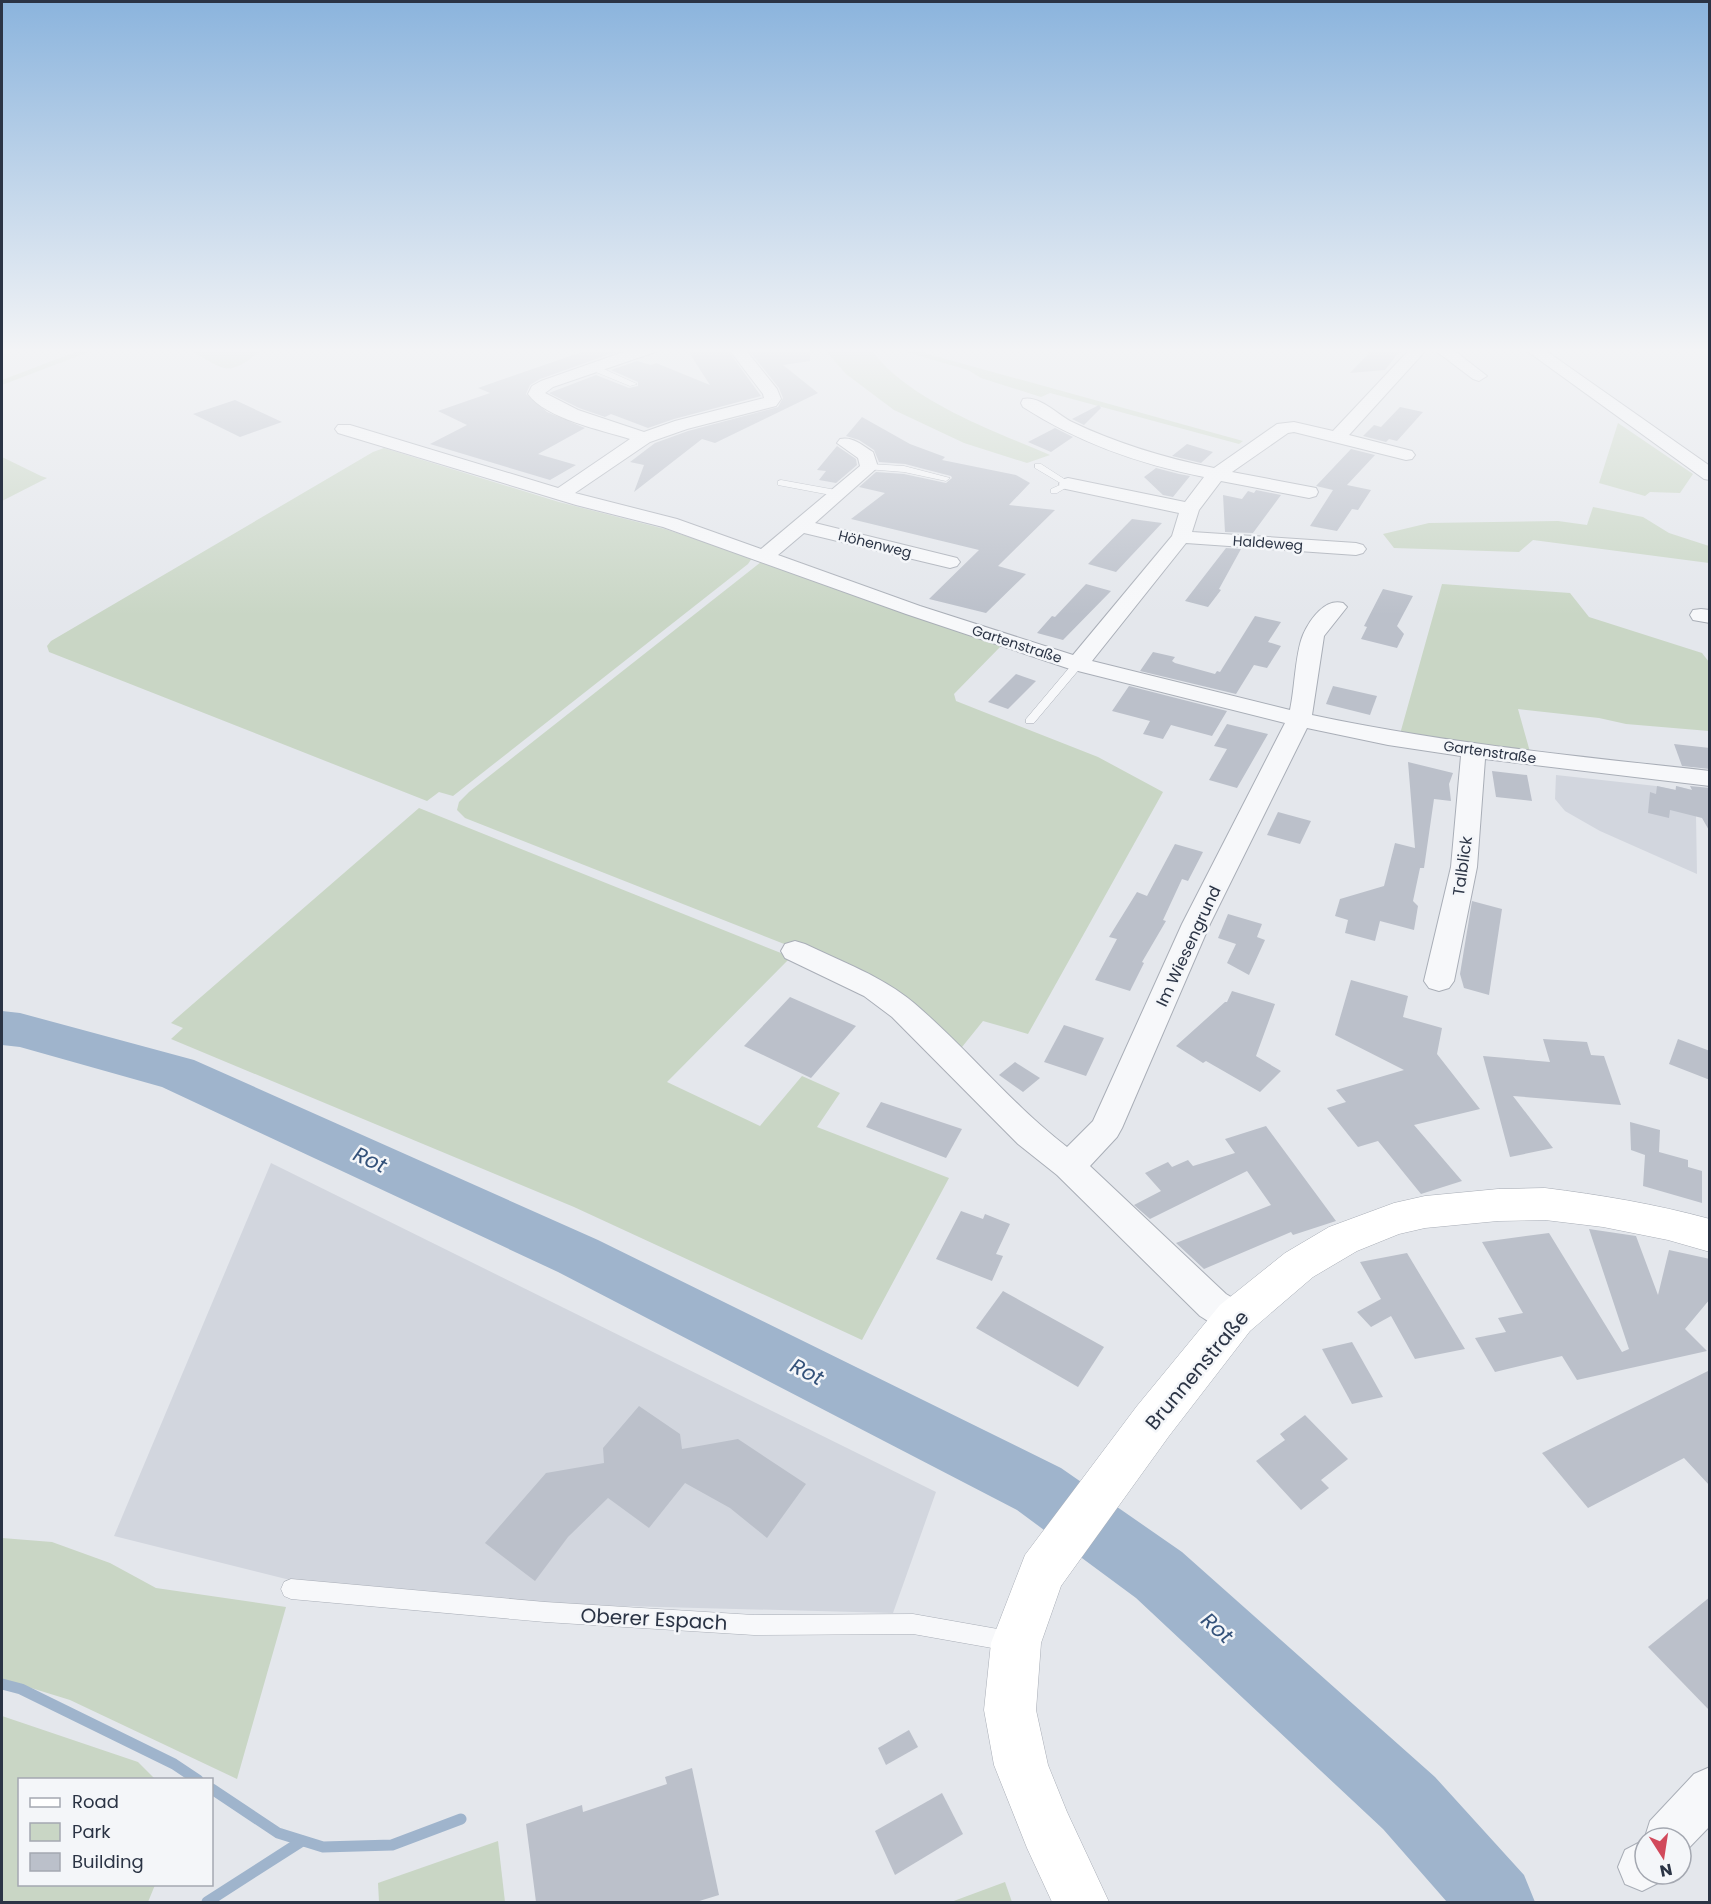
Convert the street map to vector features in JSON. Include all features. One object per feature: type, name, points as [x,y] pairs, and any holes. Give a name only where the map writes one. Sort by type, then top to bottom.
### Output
[{"type":"street","name":"Gartenstraße","points":[[370,437],[561,494],[670,523],[913,610],[1078,664],[1299,719],[1388,738],[1710,779]]},
{"type":"street","points":[[561,494],[647,437]]},
{"type":"street","points":[[1090,437],[1215,476],[1309,492]]},
{"type":"street","points":[[1078,664],[1181,537],[1190,509],[1215,476],[1270,437]]},
{"type":"street","points":[[1337,437],[1406,455]]},
{"type":"street","points":[[1656,437],[1710,475]]},
{"type":"street","points":[[764,557],[869,467],[867,456],[846,443]]},
{"type":"street","points":[[1061,488],[1190,509]]},
{"type":"street","name":"Höhenweg","points":[[801,526],[950,562]]},
{"type":"street","name":"Haldeweg","points":[[1181,537],[1356,549]]},
{"type":"street","name":"Im Wiesengrund","points":[[1069,1166],[1106,1128],[1196,924],[1299,719],[1313,636],[1322,621],[1336,607]]},
{"type":"street","name":"Talblick","points":[[1439,981],[1464,867],[1474,750]]},
{"type":"street","points":[[795,951],[874,989],[903,1011],[1029,1135],[1069,1166],[1213,1305],[1234,1318]]},
{"type":"street","name":"Brunnenstraße","points":[[1081,1902],[1046,1830],[1022,1765],[1010,1710],[1016,1643],[1042,1572],[1109,1480],[1234,1318],[1299,1265],[1343,1239],[1394,1220],[1425,1212],[1498,1205],[1545,1204],[1603,1210],[1710,1236]]},
{"type":"street","points":[[1678,1826],[1710,1790]]},
{"type":"lane","points":[[1038,466],[1061,488]]},
{"type":"lane","points":[[869,467],[904,469],[946,478]]},
{"type":"lane","points":[[781,483],[836,493]]},
{"type":"lane","points":[[1030,721],[1078,664]]},
{"type":"lane","name":"Oberer Espach","points":[[291,1589],[545,1612],[754,1625],[913,1624],[1016,1643]]},
{"type":"shaded area","points":[[1556,775],[1675,790],[1676,786],[1708,794],[1696,815],[1697,874],[1600,831],[1565,811],[1555,799]]},
{"type":"shaded area","points":[[271,1163],[936,1492],[893,1613],[547,1604],[302,1583],[114,1536]]},
{"type":"green space","points":[[951,437],[1007,437],[1050,455],[1027,463]]},
{"type":"green space","points":[[1213,437],[1228,437],[1243,441],[1239,444]]},
{"type":"green space","points":[[1614,437],[1638,437],[1693,474],[1680,493],[1650,492],[1645,496],[1599,483]]},
{"type":"green space","points":[[384,448],[559,502],[665,529],[752,558],[748,564],[453,796],[439,792],[427,801],[49,652],[47,646],[51,641],[373,452]]},
{"type":"green space","points":[[2,457],[41,476],[47,478],[2,501]]},
{"type":"green space","points":[[1593,507],[1643,517],[1669,533],[1709,546],[1709,563],[1533,540],[1519,552],[1394,548],[1383,534],[1429,523],[1558,521],[1587,525]]},
{"type":"green space","points":[[761,562],[1002,645],[954,694],[956,701],[1098,757],[1163,792],[1028,1034],[983,1021],[958,1052],[802,951],[465,818],[457,810],[459,802],[469,792]]},
{"type":"green space","points":[[1442,584],[1570,593],[1589,617],[1702,653],[1709,662],[1709,731],[1626,724],[1599,718],[1518,709],[1530,752],[1400,734]]},
{"type":"green space","points":[[419,808],[791,957],[667,1082],[760,1126],[802,1076],[840,1093],[817,1127],[949,1178],[862,1340],[574,1207],[171,1039],[183,1028],[171,1023]]},
{"type":"green space","points":[[2,1538],[52,1542],[110,1563],[156,1588],[286,1607],[237,1779],[70,1700],[2,1679]]},
{"type":"green space","points":[[2,1716],[138,1762],[154,1778],[18,1778],[18,1886],[155,1886],[148,1902],[2,1902]]},
{"type":"green space","points":[[498,1841],[505,1902],[379,1902],[378,1883]]},
{"type":"green space","points":[[1005,1882],[1012,1902],[951,1902]]},
{"type":"building","points":[[444,437],[569,437],[538,454],[576,465],[550,480],[430,444]]},
{"type":"building","points":[[672,437],[728,437],[715,443],[702,439],[634,492],[644,465],[630,462],[655,443]]},
{"type":"building","points":[[849,437],[897,437],[945,457],[942,460],[1016,475],[1030,483],[1009,505],[1055,510],[998,566],[1026,574],[986,613],[929,599],[979,550],[851,519],[885,493],[859,487],[876,472],[904,474],[946,483],[952,478],[905,464],[879,462],[874,450],[859,440]]},
{"type":"building","points":[[1038,437],[1073,437],[1051,452],[1028,442]]},
{"type":"building","points":[[1366,437],[1401,437],[1397,441],[1389,439],[1386,442]]},
{"type":"building","points":[[1187,444],[1213,452],[1201,463],[1172,456]]},
{"type":"building","points":[[837,446],[856,459],[857,465],[836,483],[819,480],[826,471],[817,470]]},
{"type":"building","points":[[1351,449],[1375,455],[1347,485],[1371,490],[1358,510],[1352,509],[1337,531],[1310,526],[1333,490],[1316,486]]},
{"type":"building","points":[[1156,468],[1190,476],[1173,497],[1163,495],[1144,477]]},
{"type":"building","points":[[1256,490],[1281,495],[1253,533],[1225,532],[1223,495],[1242,499],[1248,491],[1254,493]]},
{"type":"building","points":[[1132,519],[1162,523],[1116,572],[1088,564]]},
{"type":"building","points":[[1226,548],[1241,549],[1219,589],[1221,590],[1208,607],[1185,601]]},
{"type":"building","points":[[1086,584],[1111,591],[1063,640],[1037,633],[1052,616],[1055,617]]},
{"type":"building","points":[[1383,589],[1413,596],[1397,626],[1404,634],[1397,648],[1361,639],[1367,627],[1364,626]]},
{"type":"building","points":[[1255,616],[1281,622],[1268,642],[1281,646],[1267,668],[1254,665],[1236,694],[1140,671],[1153,652],[1175,657],[1172,661],[1175,663],[1215,674],[1217,671],[1220,672]]},
{"type":"building","points":[[1016,674],[1036,681],[1008,709],[988,702]]},
{"type":"building","points":[[1129,686],[1227,711],[1212,736],[1171,725],[1163,739],[1143,734],[1150,721],[1112,711]]},
{"type":"building","points":[[1333,686],[1377,696],[1370,715],[1326,704]]},
{"type":"building","points":[[1227,724],[1268,734],[1237,788],[1209,780],[1227,749],[1214,746]]},
{"type":"building","points":[[1674,744],[1710,748],[1710,769],[1682,766]]},
{"type":"building","points":[[1408,762],[1453,773],[1449,784],[1451,801],[1434,799],[1424,868],[1420,868],[1413,901],[1418,906],[1414,930],[1380,921],[1375,941],[1345,933],[1348,920],[1335,916],[1340,899],[1384,886],[1395,843],[1415,848]]},
{"type":"building","points":[[1492,771],[1527,775],[1532,801],[1496,797]]},
{"type":"building","points":[[1657,786],[1676,790],[1676,786],[1692,790],[1690,786],[1710,788],[1710,832],[1702,818],[1670,810],[1669,818],[1648,813],[1650,792],[1656,794]]},
{"type":"building","points":[[1278,812],[1311,821],[1300,844],[1267,835]]},
{"type":"building","points":[[1175,844],[1203,852],[1188,881],[1182,879],[1163,920],[1166,921],[1142,962],[1144,963],[1130,991],[1095,980],[1117,939],[1109,937],[1137,892],[1147,896]]},
{"type":"building","points":[[1472,901],[1502,909],[1489,995],[1464,988],[1460,974]]},
{"type":"building","points":[[1228,914],[1262,924],[1257,937],[1265,940],[1249,975],[1227,963],[1236,944],[1218,938]]},
{"type":"building","points":[[1351,980],[1408,996],[1403,1017],[1442,1028],[1437,1054],[1480,1109],[1414,1125],[1462,1181],[1421,1194],[1378,1141],[1358,1147],[1327,1108],[1346,1102],[1336,1090],[1404,1070],[1335,1035]]},
{"type":"building","points":[[1232,991],[1275,1004],[1256,1056],[1281,1071],[1260,1092],[1206,1061],[1203,1063],[1176,1046],[1227,1002]]},
{"type":"building","points":[[790,997],[856,1026],[811,1078],[744,1046]]},
{"type":"building","points":[[1064,1025],[1104,1038],[1086,1076],[1044,1062]]},
{"type":"building","points":[[1543,1039],[1587,1042],[1591,1055],[1604,1056],[1621,1105],[1513,1096],[1553,1148],[1510,1157],[1483,1056],[1550,1062]]},
{"type":"building","points":[[1678,1039],[1710,1051],[1710,1080],[1669,1064]]},
{"type":"building","points":[[1015,1062],[1040,1078],[1023,1092],[999,1075]]},
{"type":"building","points":[[881,1102],[962,1129],[946,1158],[866,1127]]},
{"type":"building","points":[[1630,1122],[1660,1130],[1659,1152],[1688,1160],[1688,1167],[1702,1171],[1702,1203],[1643,1186],[1645,1155],[1631,1150]]},
{"type":"building","points":[[1266,1126],[1336,1221],[1293,1235],[1291,1232],[1204,1269],[1176,1243],[1271,1205],[1247,1171],[1150,1219],[1134,1205],[1161,1191],[1145,1173],[1168,1162],[1172,1167],[1188,1160],[1193,1166],[1235,1153],[1225,1139]]},
{"type":"building","points":[[961,1211],[983,1219],[985,1214],[1010,1224],[996,1254],[1003,1256],[992,1281],[936,1259]]},
{"type":"building","points":[[1589,1229],[1636,1236],[1658,1295],[1669,1250],[1710,1259],[1710,1299],[1685,1329],[1707,1351],[1577,1380],[1562,1356],[1495,1372],[1475,1338],[1506,1332],[1498,1318],[1523,1313],[1482,1242],[1549,1233],[1622,1352],[1629,1349]]},
{"type":"building","points":[[1407,1253],[1465,1349],[1415,1359],[1391,1316],[1371,1327],[1357,1312],[1381,1299],[1360,1262]]},
{"type":"building","points":[[1003,1291],[1104,1347],[1078,1387],[976,1328]]},
{"type":"building","points":[[1352,1342],[1383,1397],[1352,1404],[1322,1349]]},
{"type":"building","points":[[1710,1370],[1710,1486],[1684,1458],[1588,1508],[1542,1453]]},
{"type":"building","points":[[639,1406],[680,1434],[682,1449],[738,1439],[806,1484],[767,1538],[730,1508],[685,1483],[649,1528],[608,1498],[568,1537],[535,1581],[485,1543],[546,1473],[604,1463],[603,1448]]},
{"type":"building","points":[[1305,1415],[1348,1459],[1321,1480],[1329,1488],[1301,1510],[1256,1461],[1285,1440],[1280,1434]]},
{"type":"building","points":[[1710,1597],[1710,1711],[1648,1647]]},
{"type":"building","points":[[909,1730],[918,1747],[886,1765],[878,1748]]},
{"type":"building","points":[[692,1768],[719,1895],[696,1902],[536,1902],[526,1824],[582,1805],[583,1812],[667,1784],[665,1777]]},
{"type":"building","points":[[942,1793],[963,1834],[895,1875],[875,1831]]},
{"type":"waterway","name":"Rot","points":[[2,1028],[20,1030],[177,1073],[578,1256],[1039,1489],[1159,1575],[1409,1803],[1497,1902]]},
{"type":"waterway","points":[[2,1684],[21,1689],[174,1764],[195,1778]]},
{"type":"waterway","points":[[213,1790],[278,1833],[323,1847],[392,1845],[461,1819]]},
{"type":"waterway","points":[[207,1902],[302,1841]]}]
